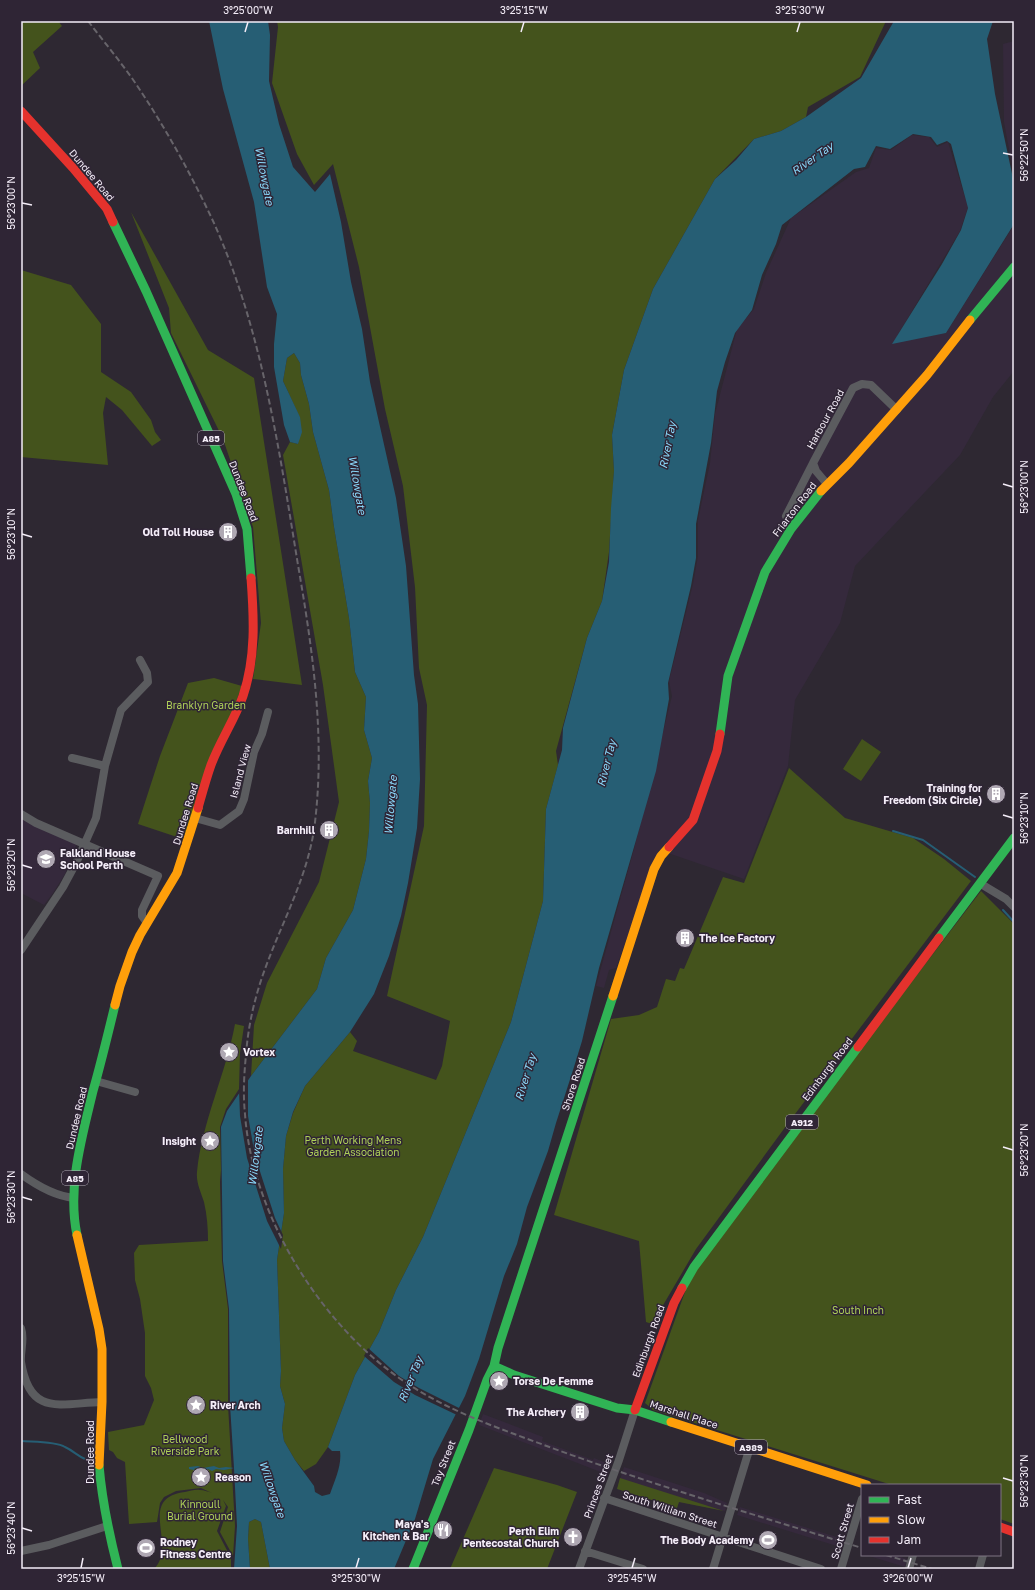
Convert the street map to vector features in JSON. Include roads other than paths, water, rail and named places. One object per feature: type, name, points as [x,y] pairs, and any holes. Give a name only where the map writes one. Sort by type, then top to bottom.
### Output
[{"type":"main road","name":"Dundee Road","points":[[21,111],[73,168],[106,209],[146,291],[236,494],[247,529],[254,615],[254,646],[243,696],[211,765],[177,873],[147,923],[132,952],[120,986],[78,1157],[74,1198],[76,1228],[102,1349],[102,1402],[99,1463],[101,1490],[107,1526],[118,1569]]},
{"type":"main road","name":"Friarton Road","points":[[693,820],[717,751],[728,676],[764,572],[791,529],[828,484],[849,463],[927,375],[958,334],[1014,266]]},
{"type":"main road","name":"Shore Road","points":[[494,1366],[498,1348],[654,869],[661,856],[693,820]]},
{"type":"main road","name":"Edinburgh Road","points":[[635,1410],[674,1303],[694,1267],[1014,838]]},
{"type":"main road","name":"Marshall Place","points":[[494,1366],[514,1375],[617,1408],[635,1410],[863,1484]]},
{"type":"main road","name":"Tay Street","points":[[413,1569],[487,1380],[494,1366]]},
{"type":"main road","points":[[1001,1527],[1014,1532]]},
{"type":"street","name":"Harbour Road","points":[[828,484],[816,471],[813,463],[854,388],[862,384],[871,385],[896,410]]},
{"type":"street","points":[[786,516],[813,463]]},
{"type":"street","points":[[21,950],[63,887],[77,861],[96,818],[105,766],[121,710],[148,682],[147,673],[140,660]]},
{"type":"street","name":"Island View","points":[[195,818],[220,826],[239,811],[244,799],[254,752],[262,734],[268,712]]},
{"type":"street","points":[[72,758],[105,766]]},
{"type":"street","points":[[21,814],[36,823],[158,876],[142,910],[142,916],[147,923]]},
{"type":"street","points":[[981,884],[1013,905]]},
{"type":"street","points":[[96,1081],[135,1092]]},
{"type":"street","points":[[21,1174],[39,1186],[61,1195],[74,1198]]},
{"type":"street","points":[[21,1328],[21,1360],[29,1388],[35,1394],[46,1403],[56,1405],[102,1402]]},
{"type":"street","name":"Princes Street","points":[[579,1569],[619,1460],[635,1410]]},
{"type":"street","points":[[713,1569],[750,1447]]},
{"type":"street","name":"South William Street","points":[[604,1498],[821,1569]]},
{"type":"street","name":"Scott Street","points":[[841,1569],[861,1502]]},
{"type":"street","points":[[21,1551],[49,1545],[107,1526]]},
{"type":"street","points":[[585,1551],[643,1569]]},
{"type":"street","points":[[909,1569],[913,1556]]},
{"type":"street","points":[[979,1569],[983,1556]]},
{"type":"water","points":[[209,21],[268,21],[270,35],[269,81],[279,124],[293,167],[315,192],[330,174],[341,222],[351,282],[362,329],[370,382],[396,498],[406,566],[414,675],[418,704],[420,779],[417,828],[401,916],[389,956],[374,994],[350,1032],[305,1086],[293,1112],[286,1136],[283,1169],[284,1213],[277,1260],[281,1371],[280,1386],[285,1404],[282,1428],[284,1441],[295,1460],[314,1486],[315,1492],[322,1496],[330,1494],[338,1472],[340,1451],[332,1451],[328,1447],[355,1375],[379,1332],[396,1290],[423,1237],[511,1022],[543,901],[546,809],[562,750],[563,728],[587,638],[602,601],[609,562],[614,471],[612,435],[624,370],[653,289],[715,179],[736,160],[754,139],[781,131],[806,117],[861,78],[894,21],[993,21],[987,39],[995,94],[1014,183],[1014,224],[946,333],[892,344],[942,264],[961,230],[968,208],[951,144],[947,141],[937,145],[931,137],[913,134],[890,149],[876,146],[865,167],[854,169],[782,225],[776,244],[762,275],[752,310],[735,333],[717,391],[711,443],[696,524],[696,558],[691,586],[668,683],[669,699],[656,771],[599,968],[582,1041],[548,1151],[527,1207],[517,1244],[504,1276],[479,1359],[465,1396],[433,1459],[415,1519],[394,1569],[270,1569],[261,1522],[255,1519],[249,1522],[248,1539],[250,1569],[234,1569],[237,1526],[230,1405],[229,1309],[223,1261],[221,1127],[227,1111],[251,1076],[317,989],[326,958],[353,910],[366,859],[370,803],[368,781],[372,758],[364,730],[366,697],[355,672],[349,618],[329,490],[313,432],[309,404],[301,375],[300,363],[294,353],[287,358],[283,381],[300,417],[302,432],[298,444],[290,442],[284,425],[274,367],[274,344],[277,314],[267,287],[254,202],[223,89]]},
{"type":"water","points":[[198,1466],[203,1468],[214,1466],[219,1468],[234,1468],[224,1470],[216,1469],[212,1471],[208,1469],[207,1471],[195,1468],[194,1470],[189,1469],[189,1467]]},
{"type":"waterway","points":[[893,831],[923,840],[975,877]]},
{"type":"waterway","points":[[1003,910],[1014,922]]},
{"type":"waterway","points":[[21,1441],[61,1445],[87,1460]]},
{"type":"railway","points":[[88,21],[147,100],[187,168],[205,203],[230,262],[244,304],[267,390],[284,478],[309,631],[316,697],[319,763],[314,830],[299,884],[265,969],[252,1011],[248,1033],[244,1077],[244,1107],[251,1153],[261,1191],[277,1230],[297,1267],[321,1301],[348,1333],[377,1361],[408,1384],[442,1404],[478,1420],[590,1462],[706,1500],[861,1548]]},
{"type":"railway","points":[[889,1556],[932,1569]]},
{"type":"place","name":"Old Toll House","points":[[228,532]]},
{"type":"place","name":"Training for Freedom (Six Circle)","points":[[996,794]]},
{"type":"place","name":"Barnhill","points":[[329,830]]},
{"type":"place","name":"Falkland House School Perth","points":[[46,859]]},
{"type":"place","name":"The Ice Factory","points":[[685,938]]},
{"type":"place","name":"Vortex","points":[[229,1052]]},
{"type":"place","name":"Insight","points":[[210,1141]]},
{"type":"place","name":"Torse De Femme","points":[[499,1381]]},
{"type":"place","name":"River Arch","points":[[196,1405]]},
{"type":"place","name":"The Archery","points":[[580,1412]]},
{"type":"place","name":"Reason","points":[[201,1477]]},
{"type":"place","name":"Maya's Kitchen & Bar","points":[[443,1530]]},
{"type":"place","name":"Perth Elim Pentecostal Church","points":[[573,1537]]},
{"type":"place","name":"The Body Academy","points":[[768,1540]]},
{"type":"place","name":"Rodney Fitness Centre","points":[[146,1548]]},
{"type":"water label","name":"River Tay","points":[[812,158]]},
{"type":"water label","name":"Willowgate","points":[[265,176]]},
{"type":"water label","name":"River Tay","points":[[667,445]]},
{"type":"water label","name":"Willowgate","points":[[358,485]]},
{"type":"water label","name":"River Tay","points":[[606,763]]},
{"type":"water label","name":"Willowgate","points":[[390,805]]},
{"type":"water label","name":"River Tay","points":[[525,1077]]},
{"type":"water label","name":"Willowgate","points":[[255,1156]]},
{"type":"water label","name":"River Tay","points":[[410,1379]]},
{"type":"water label","name":"Willowgate","points":[[273,1489]]},
{"type":"park label","name":"Branklyn Garden","points":[[206,705]]},
{"type":"park label","name":"Perth Working Mens Garden Association","points":[[353,1146]]},
{"type":"park label","name":"South Inch","points":[[858,1310]]},
{"type":"park label","name":"Bellwood Riverside Park","points":[[185,1444]]},
{"type":"park label","name":"Kinnoull Burial Ground","points":[[200,1510]]}]
